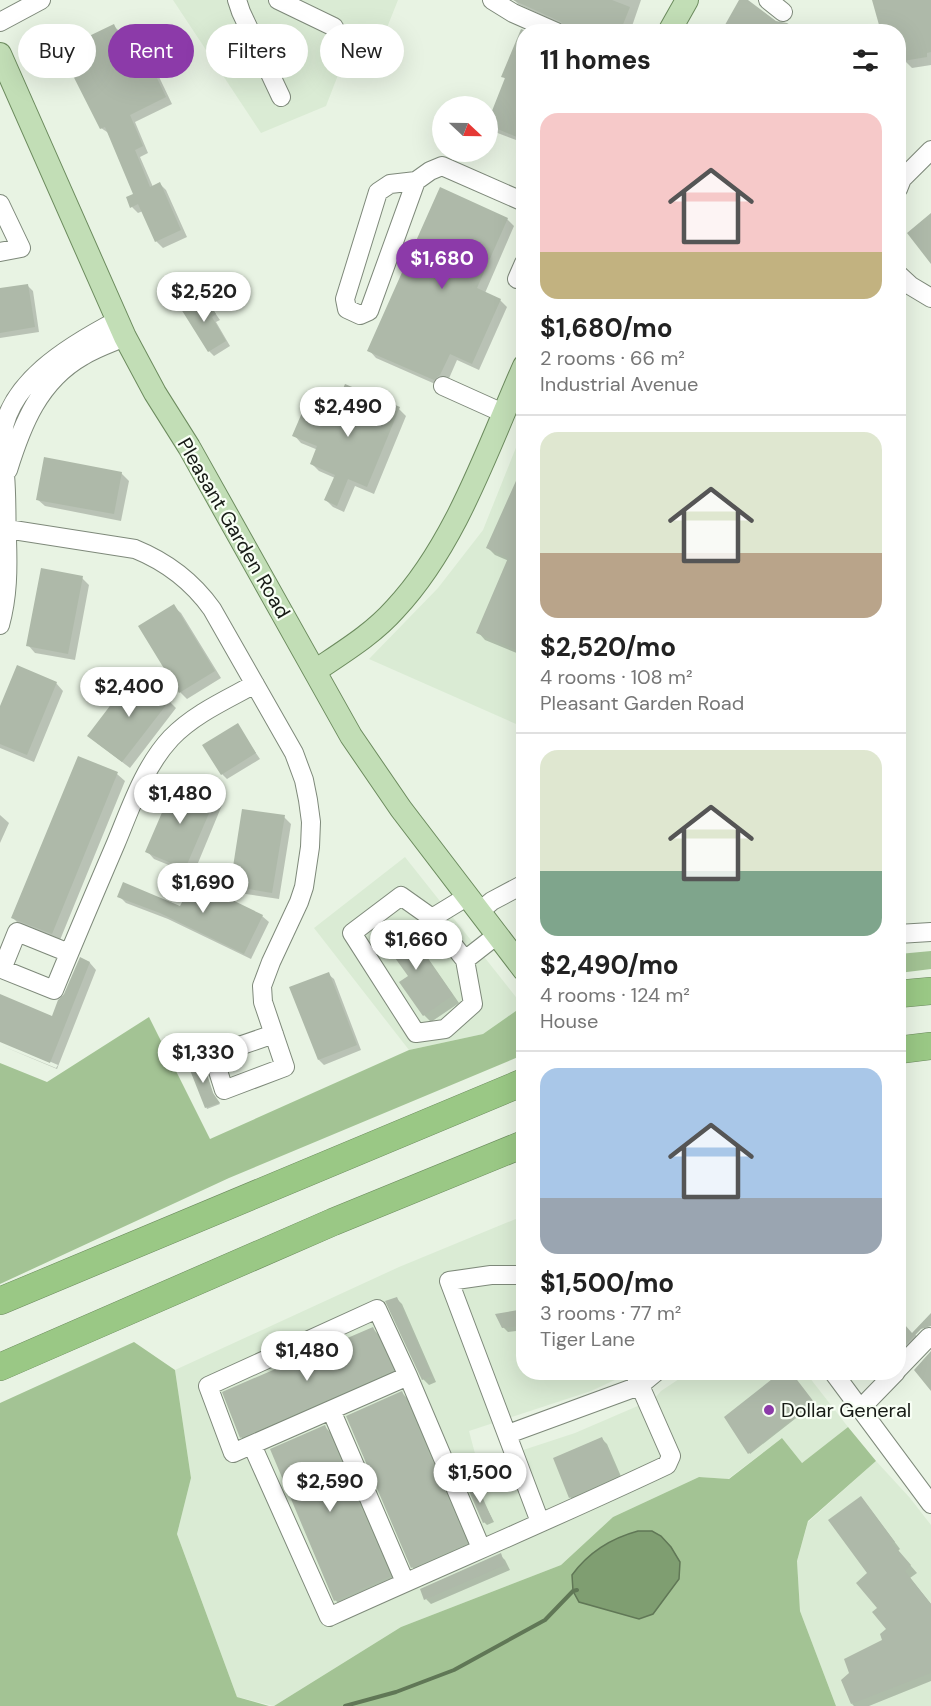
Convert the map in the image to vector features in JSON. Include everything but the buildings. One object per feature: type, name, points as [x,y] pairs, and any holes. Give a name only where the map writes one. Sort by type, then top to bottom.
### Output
[{"type":"highway","points":[[906,993],[931,991]]},
{"type":"highway","points":[[906,1049],[931,1046]]},
{"type":"highway","points":[[0,1301],[516,1085]]},
{"type":"highway","points":[[0,1367],[333,1222],[516,1147]]},
{"type":"main road","points":[[674,24],[687,0]]},
{"type":"main road","name":"Pleasant Garden Road","points":[[0,54],[122,329],[155,393],[189,447],[351,736],[401,809],[516,960]]},
{"type":"main road","points":[[315,670],[354,645],[394,611],[427,571],[456,521],[516,384]]},
{"type":"street","points":[[0,22],[41,0]]},
{"type":"street","points":[[237,0],[281,97]]},
{"type":"street","points":[[278,0],[328,24]]},
{"type":"street","points":[[492,0],[538,24]]},
{"type":"street","points":[[906,175],[931,150]]},
{"type":"street","points":[[416,182],[390,184],[378,192],[345,299],[348,309],[360,315],[369,311],[416,182],[430,171],[442,166],[516,198]]},
{"type":"street","points":[[0,204],[21,248],[0,252]]},
{"type":"street","points":[[906,281],[931,298]]},
{"type":"street","points":[[1,614],[8,586],[5,477],[18,417],[34,405],[50,371],[83,356],[122,329]]},
{"type":"street","points":[[443,386],[503,412]]},
{"type":"street","points":[[7,529],[135,549],[165,563],[203,596],[294,753],[304,780],[311,822],[310,847],[304,887],[299,902],[262,986],[263,1002],[274,1034]]},
{"type":"street","points":[[69,953],[129,810],[157,755],[171,738],[203,712],[255,684]]},
{"type":"street","points":[[432,918],[474,903],[492,901],[516,888]]},
{"type":"street","points":[[401,896],[432,918],[465,960],[473,1004],[445,1029],[416,1033],[352,933],[401,896]]},
{"type":"street","points":[[906,934],[931,932]]},
{"type":"street","points":[[465,960],[497,935]]},
{"type":"street","points":[[516,1275],[491,1275],[449,1281],[540,1522]]},
{"type":"street","points":[[408,1376],[233,1453],[208,1386],[377,1309],[408,1376],[481,1548]]},
{"type":"street","points":[[906,1361],[929,1337]]},
{"type":"street","points":[[508,1434],[634,1380]]},
{"type":"street","points":[[252,1445],[329,1617],[667,1465],[671,1456],[636,1380]]},
{"type":"street","points":[[839,1380],[931,1504]]},
{"type":"street","points":[[861,1408],[888,1380]]},
{"type":"street","points":[[331,1410],[405,1582]]},
{"type":"shaded area","points":[[173,0],[398,0],[388,24],[320,24],[320,78],[337,78],[326,106],[261,133],[225,78],[308,78],[308,24],[206,24],[206,50],[194,32],[194,24],[189,24]]},
{"type":"shaded area","points":[[516,448],[516,724],[369,659],[438,588],[483,530]]},
{"type":"shaded area","points":[[405,857],[516,997],[516,1011],[483,1034],[409,1050],[314,928]]},
{"type":"shaded area","points":[[931,951],[931,969],[906,972],[906,953]]},
{"type":"shaded area","points":[[516,1011],[516,1058],[229,1178],[0,1284],[0,1063],[47,1082],[149,1017],[210,1139],[409,1050],[483,1034]]},
{"type":"shaded area","points":[[516,1219],[516,1380],[615,1380],[591,1391],[469,1431],[478,1465],[575,1433],[654,1399],[661,1391],[678,1380],[811,1380],[848,1427],[802,1463],[782,1438],[728,1479],[699,1477],[613,1517],[561,1565],[401,1627],[274,1706],[237,1697],[177,1534],[191,1478],[175,1370],[399,1267]]},
{"type":"shaded area","points":[[134,1342],[175,1370],[191,1478],[177,1534],[237,1697],[269,1706],[0,1706],[0,1403]]},
{"type":"shaded area","points":[[848,1427],[876,1461],[808,1521],[797,1561],[800,1611],[836,1706],[274,1706],[401,1627],[561,1565],[613,1517],[699,1477],[729,1479],[782,1438],[802,1463]]},
{"type":"shaded area","points":[[876,1461],[931,1525],[931,1706],[836,1706],[800,1611],[797,1561],[808,1522]]},
{"type":"shaded area","points":[[638,1531],[652,1531],[661,1536],[680,1562],[679,1579],[653,1614],[639,1619],[579,1602],[573,1591],[572,1575],[578,1567],[601,1547]]},
{"type":"waterway","points":[[345,1706],[396,1692],[454,1670],[545,1620],[573,1591],[577,1590]]},
{"type":"place","name":"Dollar General","points":[[769,1410]]}]
